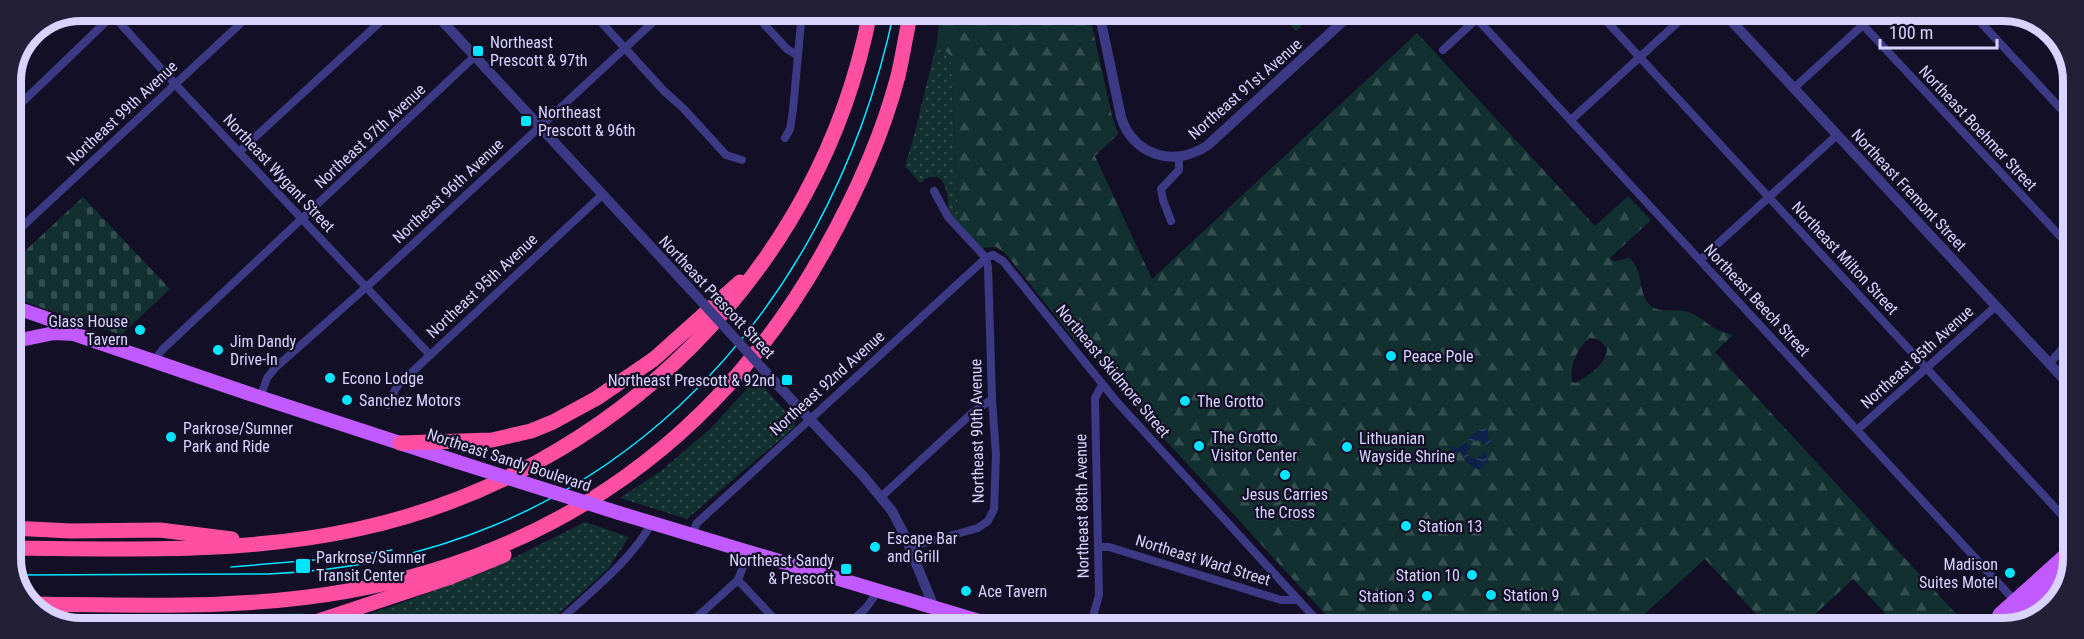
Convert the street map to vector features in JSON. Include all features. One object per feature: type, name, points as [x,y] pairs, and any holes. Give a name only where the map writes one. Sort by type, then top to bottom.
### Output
[{"type":"highway","points":[[21,548],[207,548],[332,534],[410,516],[478,491],[531,466],[599,425],[666,372],[706,332],[753,275],[800,203],[827,146],[840,117],[854,75],[868,21]]},
{"type":"highway","points":[[42,604],[206,604],[319,596],[375,586],[430,571],[510,542],[561,517],[610,488],[679,436],[739,375],[790,306],[835,233],[871,155],[898,74],[908,21]]},
{"type":"highway","points":[[400,443],[492,440],[522,434],[553,423],[597,398],[654,359],[736,283],[753,275]]},
{"type":"highway","points":[[327,618],[475,568],[527,543],[561,517]]},
{"type":"highway","points":[[21,528],[71,531],[159,530],[258,543]]},
{"type":"main road","points":[[21,309],[60,322],[78,336]]},
{"type":"main road","name":"Northeast Sandy Boulevard","points":[[21,340],[65,332],[260,398],[619,513],[968,618]]},
{"type":"main road","points":[[2023,610],[2063,560]]},
{"type":"main road","points":[[1998,618],[2000,614],[2023,610],[2061,575]]},
{"type":"street","points":[[21,102],[103,21]]},
{"type":"street","name":"Northeast Wygant Street","points":[[118,21],[430,355]]},
{"type":"street","name":"Northeast 99th Avenue","points":[[21,227],[243,21]]},
{"type":"street","points":[[239,152],[381,21]]},
{"type":"street","name":"Northeast Prescott Street","points":[[442,21],[881,497],[897,520],[910,547],[938,618]]},
{"type":"street","points":[[600,21],[726,154],[742,160]]},
{"type":"street","name":"Northeast 96th Avenue","points":[[260,398],[267,378],[274,368],[654,21]]},
{"type":"street","points":[[761,21],[787,50],[797,55]]},
{"type":"street","points":[[785,138],[790,129],[793,110],[801,21]]},
{"type":"street","points":[[1101,21],[1121,117],[1127,132],[1135,142],[1148,151],[1160,156],[1179,157]]},
{"type":"street","name":"Northeast 91st Avenue","points":[[1171,220],[1161,194],[1163,185],[1179,170],[1179,157],[1195,153],[1208,145],[1343,21]]},
{"type":"street","points":[[1443,50],[1475,21]]},
{"type":"street","name":"Northeast Beech Street","points":[[1479,21],[2023,610]]},
{"type":"street","name":"Northeast Milton Street","points":[[1606,21],[2063,516]]},
{"type":"street","points":[[1571,120],[1679,21]]},
{"type":"street","name":"Northeast Fremont Street","points":[[1732,21],[2063,379]]},
{"type":"street","points":[[1794,88],[1867,21]]},
{"type":"street","points":[[1979,21],[2063,111]]},
{"type":"street","name":"Northeast Boehmer Street","points":[[1863,25],[2063,239]]},
{"type":"street","name":"Northeast 97th Avenue","points":[[154,361],[162,350],[475,56]]},
{"type":"street","points":[[1700,260],[1838,135]]},
{"type":"street","name":"Northeast Skidmore Street","points":[[934,191],[948,217],[986,258],[993,255],[1004,261],[1102,385],[1315,618]]},
{"type":"street","name":"Northeast 95th Avenue","points":[[388,405],[398,386],[603,194]]},
{"type":"street","name":"Northeast 90th Avenue","points":[[910,547],[978,528],[991,518],[994,509],[996,455],[986,258]]},
{"type":"street","name":"Northeast 92nd Avenue","points":[[692,534],[697,523],[986,258]]},
{"type":"street","name":"Northeast 85th Avenue","points":[[1857,430],[1996,306]]},
{"type":"street","points":[[2049,364],[2063,348]]},
{"type":"street","name":"Northeast 88th Avenue","points":[[1093,618],[1099,595],[1095,398],[1102,385]]},
{"type":"street","points":[[881,497],[972,413],[992,399]]},
{"type":"street","points":[[562,618],[621,562],[646,535],[652,522]]},
{"type":"street","name":"Northeast Ward Street","points":[[1099,547],[1109,547],[1281,600],[1298,600]]},
{"type":"street","points":[[696,618],[738,580],[749,551]]},
{"type":"street","points":[[738,580],[774,618]]},
{"type":"street","points":[[855,618],[866,608],[878,591]]},
{"type":"green space","points":[[939,21],[1091,21],[1118,134],[1095,156],[1152,279],[1417,33],[1595,226],[1628,196],[1651,220],[1610,258],[1615,261],[1629,258],[1633,262],[1646,300],[1653,308],[1689,312],[1718,330],[1733,335],[1715,352],[1960,618],[1890,618],[1853,579],[1811,618],[1760,618],[1705,559],[1640,618],[1329,618],[1111,381],[1083,338],[1076,342],[1005,253],[996,247],[980,248],[958,223],[951,57],[937,42]],"holes":[[[1590,338],[1600,341],[1607,349],[1604,360],[1596,369],[1576,383],[1572,382],[1573,364],[1578,351]]]},
{"type":"green space","points":[[1287,21],[1307,21],[1296,31]]},
{"type":"green space","points":[[937,42],[951,57],[958,223],[949,214],[946,191],[940,179],[929,178],[920,183],[905,166]]},
{"type":"green space","points":[[83,197],[170,289],[121,335],[21,300],[21,255]]},
{"type":"green space","points":[[756,379],[794,420],[796,426],[687,519],[620,498],[661,471],[710,429]]},
{"type":"green space","points":[[585,522],[629,537],[608,569],[554,618],[356,618],[489,570]]},
{"type":"green space","points":[[305,613],[293,618],[122,618]]},
{"type":"water","points":[[1481,428],[1488,430],[1491,442],[1489,446],[1479,440],[1472,442],[1467,439]]},
{"type":"water","points":[[1464,443],[1471,446],[1467,452],[1470,458],[1477,459],[1483,451],[1486,454],[1488,462],[1481,469],[1467,462],[1462,453],[1446,446],[1458,448]]},
{"type":"tram line","points":[[24,575],[268,574],[387,559],[496,525],[593,473],[680,406],[753,324],[814,230],[861,125],[891,21]]},
{"type":"tram line","points":[[231,567],[338,558],[392,550]]},
{"type":"place","name":"Northeast Prescott & 97th","points":[[478,51]]},
{"type":"place","name":"Northeast Prescott & 96th","points":[[526,121]]},
{"type":"place","name":"Glass House Tavern","points":[[140,330]]},
{"type":"place","name":"Jim Dandy Drive-In","points":[[218,350]]},
{"type":"place","name":"Peace Pole","points":[[1391,356]]},
{"type":"place","name":"Econo Lodge","points":[[330,378]]},
{"type":"place","name":"Northeast Prescott & 92nd","points":[[787,380]]},
{"type":"place","name":"Sanchez Motors","points":[[347,400]]},
{"type":"place","name":"The Grotto","points":[[1185,401]]},
{"type":"place","name":"Parkrose/Sumner Park and Ride","points":[[171,437]]},
{"type":"place","name":"The Grotto Visitor Center","points":[[1199,446]]},
{"type":"place","name":"Lithuanian Wayside Shrine","points":[[1347,447]]},
{"type":"place","name":"Jesus Carries the Cross","points":[[1285,475]]},
{"type":"place","name":"Station 13","points":[[1406,526]]},
{"type":"place","name":"Escape Bar and Grill","points":[[875,547]]},
{"type":"place","name":"Parkrose/Sumner Transit Center","points":[[303,566]]},
{"type":"place","name":"Northeast Sandy & Prescott","points":[[846,569]]},
{"type":"place","name":"Madison Suites Motel","points":[[2010,573]]},
{"type":"place","name":"Station 10","points":[[1472,575]]},
{"type":"place","name":"Ace Tavern","points":[[966,591]]},
{"type":"place","name":"Station 9","points":[[1491,595]]},
{"type":"place","name":"Station 3","points":[[1427,596]]}]
